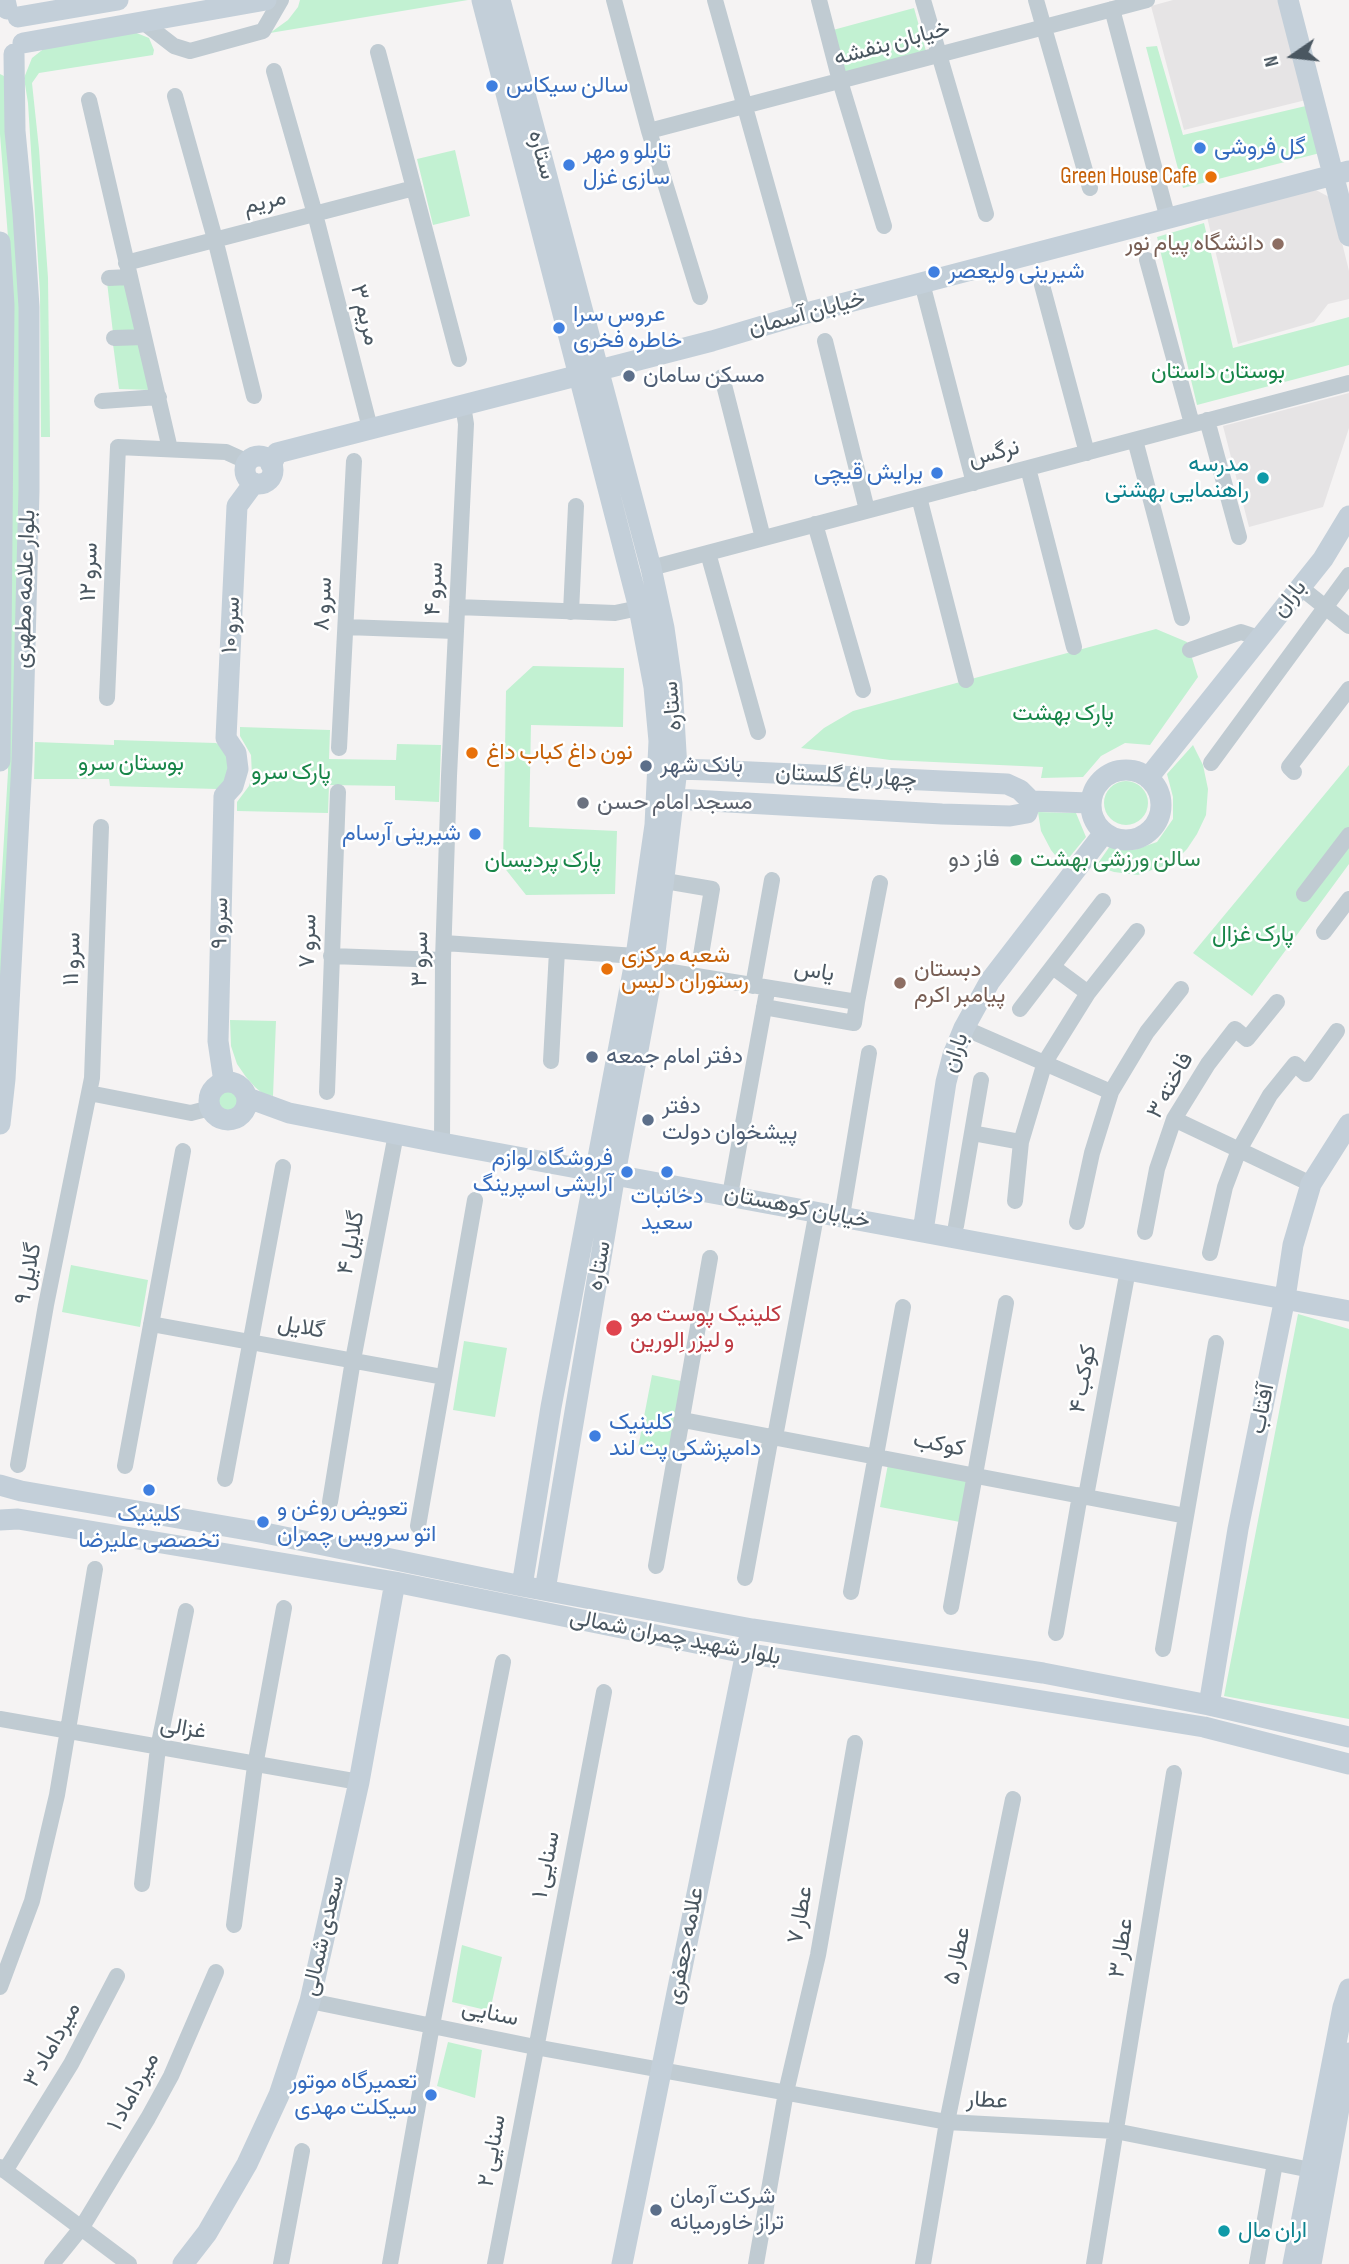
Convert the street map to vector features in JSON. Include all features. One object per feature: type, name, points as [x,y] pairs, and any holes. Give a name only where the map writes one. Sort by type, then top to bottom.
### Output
[{"type":"street","points":[[8,9],[118,0]]},
{"type":"street","points":[[12,52],[143,22],[266,0]]},
{"type":"street","points":[[143,22],[174,46],[190,51],[263,31],[281,0]]},
{"type":"street","name":"ستاره","points":[[482,0],[588,371],[651,568],[664,628],[677,769],[665,881],[645,963],[606,1172],[545,1590]]},
{"type":"street","name":"ستاره","points":[[500,0],[588,371],[654,687],[659,741],[658,785],[645,963]]},
{"type":"street","points":[[614,0],[649,131],[700,297]]},
{"type":"street","points":[[715,0],[803,314]]},
{"type":"street","points":[[819,0],[840,81],[884,226]]},
{"type":"street","points":[[923,0],[986,214]]},
{"type":"street","points":[[1036,0],[1090,188]]},
{"type":"street","name":"خیابان بنفشه","points":[[649,131],[744,104],[939,56],[1104,7],[1147,0]]},
{"type":"street","points":[[1288,0],[1341,172],[1349,236]]},
{"type":"street","points":[[1104,7],[1168,219]]},
{"type":"street","name":"بلوار علامه مطهری","points":[[0,1124],[5,1079],[22,761],[29,490],[29,307],[15,131],[12,52],[24,29],[8,9]]},
{"type":"street","points":[[377,52],[459,359]]},
{"type":"street","name":"مریم ۳","points":[[274,71],[315,214],[370,428]]},
{"type":"street","points":[[175,96],[215,239],[254,396]]},
{"type":"street","points":[[89,100],[170,449],[226,452],[248,462],[261,457],[271,465],[272,474],[267,481],[254,483],[246,474],[248,462]]},
{"type":"street","name":"خیابان آسمان","points":[[271,465],[277,453],[712,341],[803,314],[1341,172]]},
{"type":"street","name":"مریم","points":[[109,278],[215,239],[415,188]]},
{"type":"street","name":"بلوار علامه مطهری","points":[[0,242],[4,305],[0,761]]},
{"type":"street","points":[[1147,260],[1239,537]]},
{"type":"street","points":[[922,283],[974,483]]},
{"type":"street","points":[[1042,285],[1087,453]]},
{"type":"street","points":[[114,338],[144,337]]},
{"type":"street","points":[[825,341],[867,510]]},
{"type":"street","points":[[722,377],[763,538]]},
{"type":"street","name":"نرگس","points":[[651,568],[1349,383]]},
{"type":"street","points":[[102,401],[159,397]]},
{"type":"street","name":"سرو ۴","points":[[449,776],[466,424],[463,405]]},
{"type":"street","points":[[1135,440],[1182,618]]},
{"type":"street","name":"سرو ۱۲","points":[[107,698],[118,447],[170,449]]},
{"type":"street","name":"سرو ۸","points":[[339,748],[354,461]]},
{"type":"street","points":[[1028,468],[1074,647]]},
{"type":"street","name":"سرو ۱۰","points":[[238,769],[236,753],[226,738],[237,506],[254,483]]},
{"type":"street","points":[[919,497],[966,680]]},
{"type":"street","points":[[571,612],[576,506]]},
{"type":"street","name":"باران","points":[[1148,778],[1323,559],[1349,516]]},
{"type":"street","points":[[815,524],[863,690]]},
{"type":"street","points":[[708,553],[758,732]]},
{"type":"street","points":[[1211,763],[1349,575]]},
{"type":"street","points":[[1300,587],[1349,626]]},
{"type":"street","points":[[457,607],[615,613],[639,608]]},
{"type":"street","points":[[346,626],[455,631]]},
{"type":"street","points":[[1190,650],[1241,632],[1259,638]]},
{"type":"street","points":[[1294,772],[1289,767],[1349,689]]},
{"type":"street","name":"سرو ۹","points":[[224,1082],[218,1041],[224,796],[233,786],[238,769]]},
{"type":"street","points":[[675,799],[658,785],[677,769]]},
{"type":"street","name":"چهار باغ گلستان","points":[[675,799],[1010,816],[1029,807],[1020,790],[1007,784],[677,769]]},
{"type":"street","points":[[1121,770],[1135,771],[1148,778],[1160,796],[1161,808],[1152,829],[1129,841],[1117,840],[1104,833],[1095,823],[1090,803],[1097,785],[1106,776],[1121,770]]},
{"type":"street","name":"سرو ۳","points":[[442,1143],[449,776]]},
{"type":"street","name":"سرو ۷","points":[[327,1092],[338,792]]},
{"type":"street","points":[[1029,807],[1090,803]]},
{"type":"street","name":"سرو ۱۱","points":[[89,1093],[92,1078],[101,827]]},
{"type":"street","name":"باران","points":[[923,1231],[946,1082],[964,1028],[990,981],[1104,833]]},
{"type":"street","points":[[1304,894],[1349,835]]},
{"type":"street","points":[[730,1195],[764,1007],[760,987],[772,880]]},
{"type":"street","points":[[665,881],[712,889],[701,954]]},
{"type":"street","points":[[858,1002],[880,883]]},
{"type":"street","points":[[1324,932],[1349,899]]},
{"type":"street","points":[[1020,1009],[1103,901]]},
{"type":"street","points":[[1014,1201],[1021,1142],[1045,1062],[1088,993],[1137,931]]},
{"type":"street","points":[[551,1061],[557,951]]},
{"type":"street","name":"یاس","points":[[331,956],[557,951],[645,963],[760,987],[858,1002],[854,1023],[764,1007]]},
{"type":"street","points":[[1053,967],[1088,993]]},
{"type":"street","points":[[1077,1222],[1092,1153],[1111,1092],[1147,1032],[1181,989]]},
{"type":"street","name":"فاخته ۳","points":[[1145,1232],[1157,1169],[1174,1119],[1208,1064],[1234,1030],[1247,1039],[1277,1003]]},
{"type":"street","points":[[964,1028],[1111,1092]]},
{"type":"street","points":[[1210,1253],[1225,1186],[1239,1150],[1270,1095],[1294,1064],[1306,1074],[1337,1031]]},
{"type":"street","points":[[842,1216],[869,1053]]},
{"type":"street","points":[[956,1226],[981,1080]]},
{"type":"street","points":[[230,1081],[242,1087],[248,1098],[242,1115],[230,1120],[218,1117],[209,1101],[213,1089],[230,1081]]},
{"type":"street","points":[[89,1093],[191,1113],[211,1108]]},
{"type":"street","name":"گلایل ۹","points":[[18,1465],[46,1305],[89,1093]]},
{"type":"street","name":"خیابان کوهستان","points":[[248,1098],[289,1114],[1349,1311]]},
{"type":"street","points":[[1174,1119],[1311,1184]]},
{"type":"street","name":"آفتاب","points":[[1209,1705],[1238,1529],[1285,1298],[1293,1245],[1311,1184],[1349,1124]]},
{"type":"street","points":[[972,1133],[1021,1142]]},
{"type":"street","name":"گلایل ۴","points":[[330,1502],[353,1360],[396,1134]]},
{"type":"street","points":[[125,1466],[183,1151]]},
{"type":"street","points":[[225,1479],[283,1167]]},
{"type":"street","name":"ستاره","points":[[522,1586],[551,1407],[606,1172]]},
{"type":"street","points":[[418,1526],[475,1200]]},
{"type":"street","points":[[745,1578],[817,1211]]},
{"type":"street","points":[[656,1566],[710,1258]]},
{"type":"street","name":"کوکب ۴","points":[[1056,1633],[1128,1270]]},
{"type":"street","points":[[951,1607],[1006,1303]]},
{"type":"street","points":[[851,1592],[903,1307]]},
{"type":"street","name":"گلایل","points":[[151,1324],[443,1377]]},
{"type":"street","points":[[1163,1649],[1216,1343]]},
{"type":"street","name":"کوکب","points":[[683,1420],[1186,1516]]},
{"type":"street","points":[[0,1485],[21,1491],[265,1533],[522,1586]]},
{"type":"street","points":[[9,1519],[8,1504],[12,1495],[21,1491]]},
{"type":"street","name":"بلوار شهید چمران شمالی","points":[[9,1519],[395,1582],[746,1653],[1204,1727],[1349,1764]]},
{"type":"street","points":[[0,1987],[32,1900],[45,1846],[68,1731],[95,1569]]},
{"type":"street","name":"سعدی شمالی","points":[[183,2264],[207,2233],[247,2164],[279,2095],[310,2001],[359,1782],[395,1582]]},
{"type":"street","name":"بلوار شهید چمران شمالی","points":[[522,1586],[752,1629],[1043,1673],[1209,1705],[1349,1737]]},
{"type":"street","points":[[234,1925],[256,1766],[285,1608]]},
{"type":"street","points":[[142,1884],[158,1748],[186,1611]]},
{"type":"street","name":"علامه جعفری","points":[[622,2264],[752,1629]]},
{"type":"street","points":[[390,2264],[432,2025],[503,1662]]},
{"type":"street","name":"سنایی ۱","points":[[536,2046],[604,1692]]},
{"type":"street","name":"غزالی","points":[[0,1719],[359,1782]]},
{"type":"street","name":"عطار ۷","points":[[756,2264],[786,2092],[818,1955],[855,1744]]},
{"type":"street","name":"عطار ۳","points":[[1094,2264],[1174,1773]]},
{"type":"street","name":"عطار ۵","points":[[923,2264],[947,2122],[1013,1799]]},
{"type":"street","name":"میرداماد ۱","points":[[52,2264],[82,2227],[171,2076],[216,1972]]},
{"type":"street","name":"میرداماد ۳","points":[[3,2169],[71,2064],[117,1976]]},
{"type":"street","points":[[1293,2264],[1343,2007],[1349,1989]]},
{"type":"street","name":"سنایی","points":[[310,2001],[661,2068]]},
{"type":"street","name":"سنایی ۲","points":[[495,2264],[536,2046]]},
{"type":"street","points":[[1311,2264],[1349,2053]]},
{"type":"street","name":"عطار","points":[[661,2068],[947,2122],[1115,2131],[1311,2170]]},
{"type":"street","points":[[281,2264],[302,2151]]},
{"type":"street","points":[[1257,2264],[1275,2162]]},
{"type":"street","points":[[3,2169],[129,2264]]},
{"type":"shaded area","points":[[1173,0],[1279,0],[1306,100],[1184,130],[1151,6]]},
{"type":"shaded area","name":"دانشگاه پیام نور","points":[[1316,190],[1331,198],[1349,271],[1349,299],[1328,304],[1314,322],[1238,344],[1207,217]]},
{"type":"shaded area","points":[[1349,393],[1349,428],[1323,507],[1249,527],[1223,426]]},
{"type":"green space","points":[[300,0],[468,0],[270,33],[288,20]]},
{"type":"green space","points":[[914,8],[926,51],[845,73],[833,30]]},
{"type":"green space","points":[[134,32],[149,38],[154,50],[153,55],[39,73],[32,83],[48,278],[50,437],[41,437],[40,293],[28,103],[24,78],[32,58],[46,47]]},
{"type":"green space","points":[[1157,46],[1183,135],[1310,105],[1320,153],[1183,188],[1146,47]]},
{"type":"green space","points":[[0,74],[4,76],[21,260],[23,480],[0,1075],[0,905],[8,772],[14,360],[12,289],[0,134]]},
{"type":"green space","points":[[455,150],[470,216],[433,225],[417,159]]},
{"type":"green space","name":"بوستان داستان","points":[[1204,223],[1233,348],[1349,317],[1349,365],[1197,405],[1157,237]]},
{"type":"green space","points":[[107,282],[127,283],[139,332],[113,333]]},
{"type":"green space","points":[[113,344],[142,344],[152,390],[119,389]]},
{"type":"green space","name":"پارک بهشت","points":[[1156,629],[1187,642],[1198,677],[1150,745],[1125,743],[1101,756],[1083,777],[1041,778],[1043,767],[890,760],[801,748],[824,728],[853,711]]},
{"type":"green space","name":"پارک پردیسان","points":[[533,666],[624,668],[623,727],[531,725],[529,827],[617,831],[615,894],[526,895],[503,866],[506,691]]},
{"type":"green space","name":"پارک سرو","points":[[240,727],[330,730],[329,759],[396,760],[397,744],[441,745],[439,802],[395,800],[395,786],[329,785],[328,813],[237,811],[237,802],[249,786],[252,776],[251,755],[240,736]]},
{"type":"green space","name":"بوستان سرو","points":[[114,740],[216,743],[225,749],[230,761],[227,780],[217,789],[110,786],[109,779],[34,779],[35,742],[114,745]]},
{"type":"green space","points":[[1193,745],[1203,765],[1208,789],[1206,815],[1187,849],[1174,862],[1138,875],[1096,866],[1110,846],[1134,850],[1157,842],[1173,819],[1173,797],[1167,774]]},
{"type":"green space","name":"پارک غزال","points":[[1349,765],[1349,864],[1252,996],[1193,953]]},
{"type":"green space","points":[[1126,781],[1135,782],[1142,787],[1147,794],[1147,812],[1142,819],[1135,824],[1126,825],[1117,824],[1110,819],[1105,812],[1104,803],[1105,794],[1110,787],[1117,782]]},
{"type":"green space","points":[[1038,812],[1076,813],[1086,837],[1063,865],[1041,831]]},
{"type":"green space","points":[[230,1020],[276,1021],[273,1096],[263,1094],[255,1087],[237,1064],[231,1046]]},
{"type":"green space","points":[[230,1088],[239,1091],[242,1100],[239,1109],[230,1112],[221,1109],[218,1100],[221,1091]]},
{"type":"green space","points":[[71,1265],[148,1280],[140,1327],[62,1312]]},
{"type":"green space","points":[[1298,1314],[1349,1329],[1349,1719],[1224,1696]]},
{"type":"green space","points":[[464,1341],[507,1348],[495,1417],[453,1410]]},
{"type":"green space","points":[[652,1375],[686,1382],[672,1455],[638,1448]]},
{"type":"green space","points":[[888,1464],[968,1478],[960,1522],[880,1507]]},
{"type":"green space","points":[[462,1945],[502,1957],[490,2011],[452,2002]]},
{"type":"green space","points":[[448,2042],[482,2050],[475,2098],[437,2086]]},
{"type":"place","name":"سالن سیکاس","points":[[492,86]]},
{"type":"place","name":"گل فروشی","points":[[1200,148]]},
{"type":"place","name":"تابلو و مهر سازی غزل","points":[[569,165]]},
{"type":"place","name":"Green House Cafe","points":[[1211,177]]},
{"type":"place","name":"دانشگاه پیام نور","points":[[1278,244]]},
{"type":"place","name":"شیرینی ولیعصر","points":[[934,272]]},
{"type":"place","name":"عروس سرا خاطره فخری","points":[[559,328]]},
{"type":"place","name":"مسکن سامان","points":[[629,376]]},
{"type":"place","name":"یرایش قیچی","points":[[937,473]]},
{"type":"place","name":"مدرسه راهنمایی بهشتی","points":[[1263,478]]},
{"type":"place","name":"نون داغ کباب داغ","points":[[472,753]]},
{"type":"place","name":"بانک شهر","points":[[646,766]]},
{"type":"place","name":"مسجد امام حسن","points":[[583,803]]},
{"type":"place","name":"شیرینی آرسام","points":[[475,834]]},
{"type":"place","name":"سالن ورزشی بهشت","points":[[1016,860]]},
{"type":"place","name":"شعبه مرکزی رستوران دلیس","points":[[607,969]]},
{"type":"place","name":"دبستان پیامبر اکرم","points":[[900,983]]},
{"type":"place","name":"دفتر امام جمعه","points":[[592,1057]]},
{"type":"place","name":"دفتر پیشخوان دولت","points":[[648,1120]]},
{"type":"place","name":"فروشگاه لوازم آرایشی اسپرینگ","points":[[627,1172]]},
{"type":"place","name":"دخانبات سعید","points":[[667,1172]]},
{"type":"place","name":"کلینیک پوست مو و لیزر اِلورین","points":[[614,1328]]},
{"type":"place","name":"کلینیک دامپزشکی پت لند","points":[[595,1436]]},
{"type":"place","name":"کلینیک تخصصی علیرضا","points":[[149,1490]]},
{"type":"place","name":"تعویض روغن و اتو سرویس چمران","points":[[263,1522]]},
{"type":"place","name":"تعمیرگاه موتور سیکلت مهدی","points":[[431,2095]]},
{"type":"place","name":"شرکت آرمان تراز خاورمیانه","points":[[656,2210]]},
{"type":"place","name":"اران مال","points":[[1224,2231]]},
{"type":"district","name":"فاز دو","points":[[974,860]]}]
